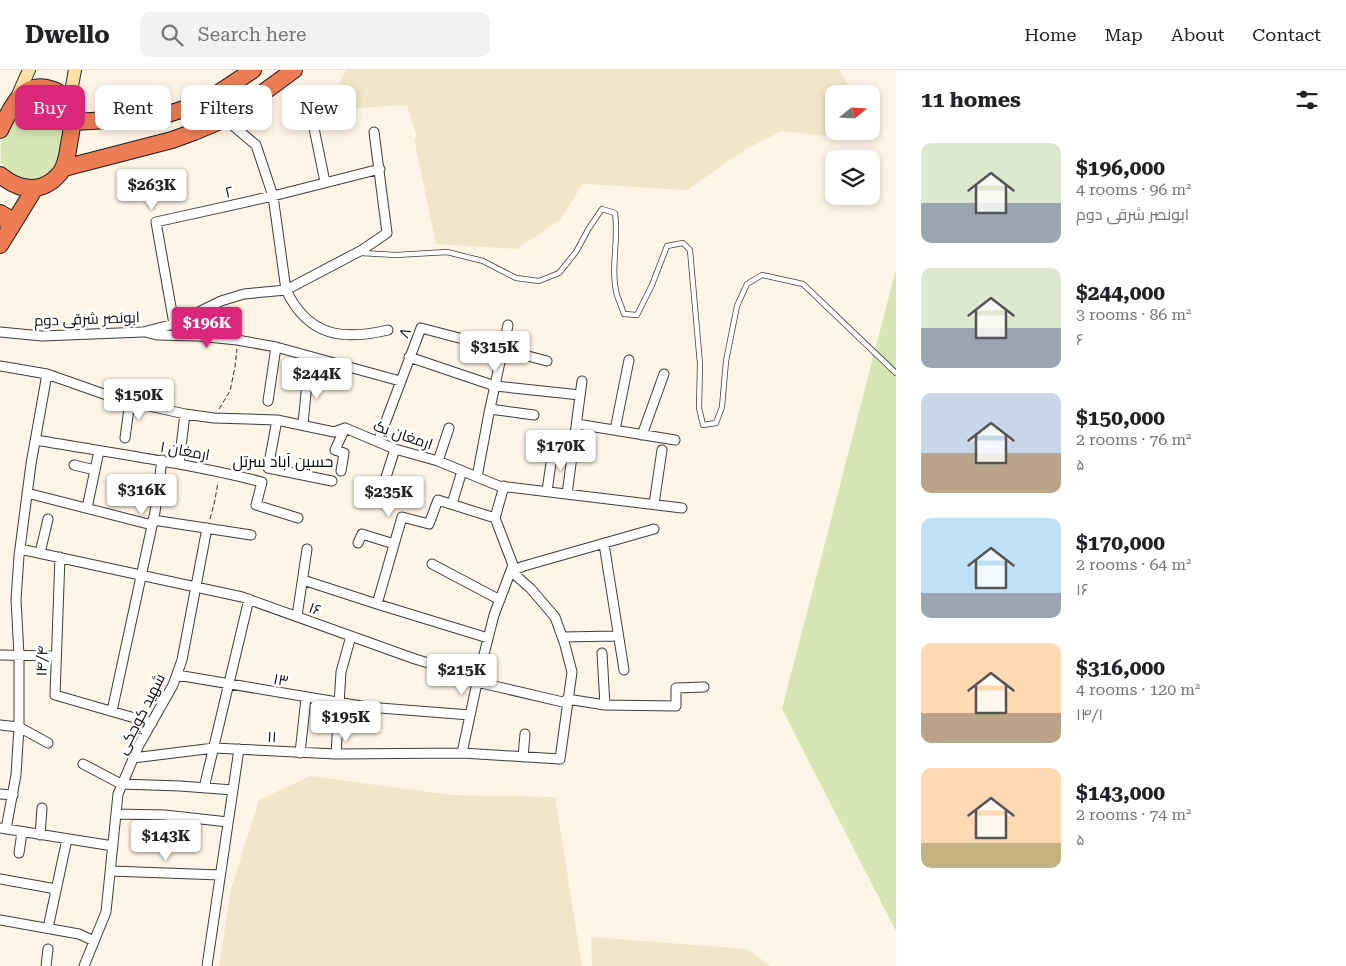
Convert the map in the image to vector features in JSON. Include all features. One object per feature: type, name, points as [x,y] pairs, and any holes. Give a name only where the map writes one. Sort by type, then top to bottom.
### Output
[{"type":"highway","points":[[85,121],[159,117],[205,102],[253,70]]},
{"type":"highway","points":[[272,87],[294,70]]},
{"type":"highway","points":[[0,130],[8,111],[15,101]]},
{"type":"highway","points":[[0,175],[13,184],[24,188],[35,188],[52,181],[64,168],[72,130]]},
{"type":"highway","points":[[64,168],[172,140],[199,130]]},
{"type":"highway","points":[[0,245],[35,188]]},
{"type":"highway","points":[[0,213],[7,217],[9,230]]},
{"type":"main road","points":[[23,85],[30,70]]},
{"type":"main road","points":[[72,85],[74,70]]},
{"type":"street","points":[[238,130],[256,145],[273,196],[286,290],[294,306],[314,325],[327,332],[342,335],[365,335],[388,330]]},
{"type":"street","points":[[314,130],[325,182]]},
{"type":"street","points":[[286,290],[358,253],[387,233],[374,132]]},
{"type":"street","name":"۲","points":[[174,324],[156,222],[273,196],[380,169]]},
{"type":"street","name":"ابونصر شرقی دوم","points":[[0,332],[42,336],[143,332],[174,324],[221,301],[244,294],[286,290]]},
{"type":"street","points":[[477,477],[508,325]]},
{"type":"street","name":"۸","points":[[378,442],[421,328],[547,361]]},
{"type":"street","points":[[143,332],[156,335],[198,336],[237,340],[276,347],[400,381]]},
{"type":"street","points":[[268,401],[276,347]]},
{"type":"street","points":[[409,357],[495,386],[580,395]]},
{"type":"street","points":[[615,430],[629,360]]},
{"type":"street","name":"ارمغان یک","points":[[0,366],[47,374],[130,401],[185,414],[214,418],[277,420],[334,432],[345,428],[395,449],[438,461],[504,486],[682,508]]},
{"type":"street","points":[[303,424],[308,373]]},
{"type":"street","points":[[47,374],[20,549],[16,600],[19,655],[19,726],[13,795],[3,829],[113,846]]},
{"type":"street","points":[[642,435],[664,374]]},
{"type":"street","points":[[567,494],[582,381]]},
{"type":"street","points":[[125,438],[130,401]]},
{"type":"street","points":[[490,409],[534,415]]},
{"type":"street","points":[[179,463],[185,414]]},
{"type":"street","points":[[277,420],[268,468],[332,481]]},
{"type":"street","points":[[577,424],[675,440]]},
{"type":"street","points":[[341,471],[344,453],[335,450],[345,428]]},
{"type":"street","points":[[438,461],[449,428]]},
{"type":"street","name":"ارمغان ۱","points":[[36,440],[179,463],[262,482],[256,505],[298,518]]},
{"type":"street","points":[[364,494],[378,502],[395,449]]},
{"type":"street","points":[[547,492],[553,449]]},
{"type":"street","points":[[654,504],[662,450]]},
{"type":"street","points":[[87,508],[99,451]]},
{"type":"street","points":[[112,711],[153,523],[162,460]]},
{"type":"street","points":[[74,465],[95,470]]},
{"type":"street","points":[[452,504],[462,471]]},
{"type":"street","points":[[504,486],[495,518],[512,568],[555,617],[572,672],[567,701]]},
{"type":"street","points":[[28,493],[153,523],[208,528],[251,536]]},
{"type":"street","points":[[377,604],[402,517],[429,524],[438,500],[495,518]]},
{"type":"street","points":[[40,553],[48,520]]},
{"type":"street","name":"شهید کوچکی","points":[[84,966],[106,912],[118,794],[133,758],[177,675],[182,660],[208,528]]},
{"type":"street","points":[[512,568],[654,529]]},
{"type":"street","points":[[358,543],[362,534],[394,544]]},
{"type":"street","points":[[604,544],[624,670]]},
{"type":"street","name":"۱۶","points":[[20,549],[196,586],[248,599],[477,680],[567,701],[605,705],[676,706],[676,688],[704,687]]},
{"type":"street","points":[[297,616],[307,549]]},
{"type":"street","name":"۱۴/۴","points":[[60,557],[55,694],[152,723]]},
{"type":"street","points":[[432,564],[500,600]]},
{"type":"street","points":[[462,753],[488,638],[512,568]]},
{"type":"street","points":[[303,580],[488,638]]},
{"type":"street","points":[[204,788],[248,599]]},
{"type":"street","points":[[336,754],[341,672],[351,636]]},
{"type":"street","points":[[562,637],[618,636]]},
{"type":"street","points":[[602,653],[605,705]]},
{"type":"street","points":[[0,655],[56,656]]},
{"type":"street","name":"۱۳","points":[[177,675],[367,707],[470,715]]},
{"type":"street","points":[[300,753],[306,698]]},
{"type":"street","name":"۱۱","points":[[133,758],[214,748],[336,754],[462,753],[560,759],[567,701]]},
{"type":"street","points":[[0,725],[19,726],[48,743]]},
{"type":"street","points":[[523,757],[525,734]]},
{"type":"street","points":[[207,966],[239,749]]},
{"type":"street","points":[[83,764],[122,784],[233,790]]},
{"type":"street","points":[[0,794],[13,795]]},
{"type":"street","points":[[40,834],[42,808]]},
{"type":"street","points":[[116,814],[165,815],[228,822]]},
{"type":"street","points":[[19,853],[22,832]]},
{"type":"street","points":[[48,928],[67,839]]},
{"type":"street","points":[[111,871],[220,875]]},
{"type":"street","points":[[0,879],[56,889]]},
{"type":"street","points":[[0,920],[79,934],[94,941]]},
{"type":"street","points":[[46,966],[48,949]]},
{"type":"lane","points":[[358,253],[396,255],[447,252],[482,261],[516,278],[539,281],[560,273],[576,252],[602,209],[615,212],[618,229],[615,272],[617,294],[624,314],[636,315],[652,285],[667,246],[683,243],[690,250],[700,364],[700,408],[703,425],[716,423],[722,407],[726,361],[736,306],[747,284],[762,275],[803,284],[896,373]]},
{"type":"path","points":[[214,418],[230,391],[235,367],[237,340]]},
{"type":"path","points":[[208,528],[215,500],[219,471]]},
{"type":"shaded area","points":[[346,70],[839,70],[849,85],[825,85],[825,136],[782,131],[746,149],[687,190],[583,184],[559,221],[517,249],[436,244],[414,139],[417,138],[407,105],[356,108],[356,85],[338,85]]},
{"type":"shaded area","points":[[310,776],[451,795],[555,797],[582,966],[219,966],[231,889],[259,800]]},
{"type":"shaded area","points":[[591,937],[747,949],[771,966],[592,966]]},
{"type":"green space","points":[[15,120],[15,130],[64,130],[54,169],[35,184],[16,180],[7,175],[1,156],[1,141]]},
{"type":"green space","points":[[896,269],[896,931],[782,709]]},
{"type":"district","name":"حسین آباد سرتل","points":[[283,461]]}]
